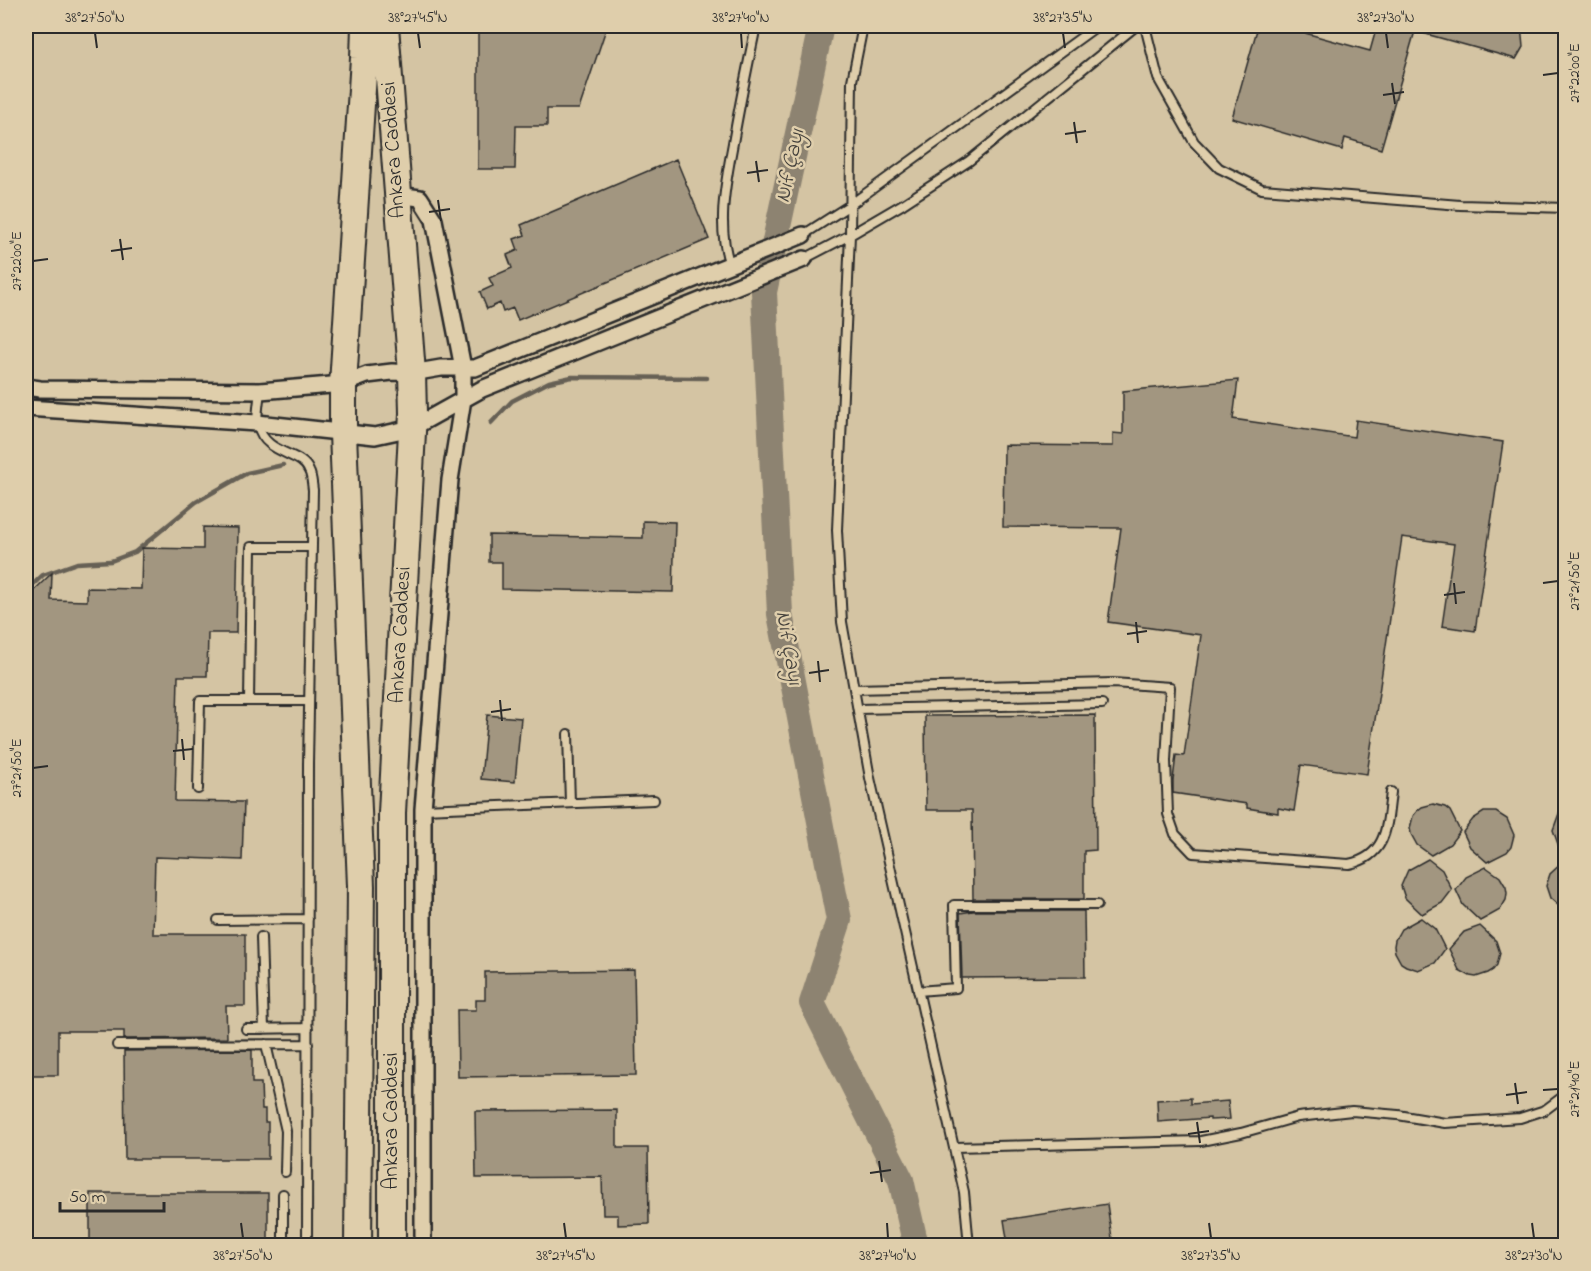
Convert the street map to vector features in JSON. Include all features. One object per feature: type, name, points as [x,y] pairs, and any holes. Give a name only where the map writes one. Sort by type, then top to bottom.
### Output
[{"type":"highway","name":"Ankara Caddesi","points":[[358,1245],[361,886],[343,384],[365,26]]},
{"type":"highway","name":"Ankara Caddesi","points":[[385,26],[412,373],[412,428],[392,813],[392,1245]]},
{"type":"street","points":[[397,195],[420,198],[434,220],[463,368],[464,399],[450,480],[423,810],[423,1245]]},
{"type":"street","points":[[26,387],[260,392],[343,384],[367,375],[392,372],[412,373],[441,368],[475,368],[802,235]]},
{"type":"street","points":[[26,408],[258,423],[375,436],[412,428],[482,389],[804,259]]},
{"type":"street","points":[[730,265],[738,286]]},
{"type":"lane","points":[[730,265],[725,251],[723,226],[726,183],[756,26]]},
{"type":"lane","points":[[863,26],[852,81],[850,235],[837,530],[842,622],[870,778],[964,1192],[969,1245]]},
{"type":"lane","points":[[802,235],[850,204],[1097,26]]},
{"type":"lane","points":[[804,259],[903,204],[969,161],[1136,26]]},
{"type":"lane","points":[[1145,26],[1158,78],[1194,142],[1219,168],[1262,189],[1460,205],[1566,208]]},
{"type":"lane","points":[[260,392],[258,423],[264,439],[282,453],[300,460],[309,469],[313,490],[309,701],[307,1245]]},
{"type":"lane","points":[[249,701],[251,547],[312,547]]},
{"type":"lane","points":[[854,689],[1113,682],[1170,687],[1166,761],[1168,814],[1175,834],[1193,853],[1356,863],[1375,851],[1384,837],[1391,792]]},
{"type":"lane","points":[[198,789],[200,701],[309,701]]},
{"type":"lane","points":[[858,709],[1102,704]]},
{"type":"lane","points":[[568,734],[570,803]]},
{"type":"lane","points":[[423,810],[654,800]]},
{"type":"lane","points":[[918,991],[956,988],[954,905],[1097,905]]},
{"type":"lane","points":[[218,920],[308,920]]},
{"type":"lane","points":[[261,937],[264,1029]]},
{"type":"lane","points":[[246,1029],[308,1028]]},
{"type":"lane","points":[[266,1044],[286,1131],[285,1172]]},
{"type":"lane","points":[[117,1045],[308,1044]]},
{"type":"lane","points":[[954,1147],[1200,1141],[1298,1117],[1352,1112],[1398,1115],[1445,1123],[1520,1118],[1545,1110],[1561,1098],[1566,1099]]},
{"type":"lane","points":[[283,1194],[283,1245]]},
{"type":"lane","points":[[1562,1245],[1566,1200]]},
{"type":"building","points":[[478,26],[607,26],[579,109],[547,109],[547,126],[516,126],[515,169],[478,169]]},
{"type":"building","points":[[1258,26],[1280,26],[1370,51],[1377,26],[1521,26],[1523,47],[1516,59],[1415,31],[1381,149],[1345,138],[1342,150],[1232,118]]},
{"type":"building","points":[[676,159],[709,239],[518,320],[513,308],[503,312],[500,303],[487,309],[480,292],[493,286],[489,278],[512,268],[507,255],[518,250],[514,239],[525,235],[521,225]]},
{"type":"building","points":[[1238,380],[1233,419],[1354,437],[1356,420],[1503,442],[1475,631],[1442,626],[1454,544],[1402,537],[1367,774],[1301,765],[1294,811],[1278,808],[1278,813],[1247,808],[1247,804],[1173,793],[1176,755],[1184,756],[1201,635],[1108,622],[1121,528],[1003,527],[1004,445],[1113,446],[1113,433],[1123,434],[1123,391]]},
{"type":"building","points":[[643,521],[675,522],[673,592],[502,589],[502,562],[489,562],[489,535],[643,538]]},
{"type":"building","points":[[203,527],[238,528],[236,633],[208,633],[207,676],[178,676],[175,801],[244,802],[242,860],[155,857],[153,934],[245,934],[245,1006],[226,1006],[227,1038],[124,1039],[124,1031],[58,1031],[58,1075],[26,1075],[26,598],[52,573],[51,600],[87,601],[87,588],[141,589],[142,548],[203,549]]},
{"type":"building","points":[[487,715],[521,718],[515,782],[481,779]]},
{"type":"building","points":[[1095,715],[1096,850],[1084,851],[1084,899],[973,899],[972,810],[926,810],[925,716]]},
{"type":"building","points":[[1565,797],[1566,912],[1550,898],[1546,886],[1550,874],[1564,861],[1553,830]]},
{"type":"building","points":[[1433,804],[1450,811],[1460,831],[1450,844],[1431,855],[1417,845],[1410,828],[1417,811]]},
{"type":"building","points":[[1484,812],[1496,812],[1507,819],[1514,835],[1507,852],[1487,862],[1470,847],[1463,832],[1473,819]]},
{"type":"building","points":[[1428,859],[1442,870],[1452,890],[1442,903],[1422,914],[1405,898],[1401,886],[1408,870]]},
{"type":"building","points":[[1486,867],[1500,877],[1507,893],[1500,910],[1480,921],[1463,905],[1456,890],[1466,877]]},
{"type":"building","points":[[1084,911],[1085,977],[962,978],[960,913]]},
{"type":"building","points":[[1421,918],[1435,929],[1445,949],[1435,963],[1418,970],[1401,963],[1394,946],[1401,929]]},
{"type":"building","points":[[1480,926],[1496,941],[1500,953],[1493,970],[1476,977],[1459,970],[1449,949],[1464,932]]},
{"type":"building","points":[[634,970],[636,1075],[458,1077],[457,1010],[476,1010],[476,1000],[485,1000],[485,972]]},
{"type":"building","points":[[252,1050],[252,1083],[261,1083],[262,1109],[265,1109],[265,1122],[268,1122],[268,1159],[125,1159],[124,1051]]},
{"type":"building","points":[[1191,1098],[1191,1104],[1228,1101],[1230,1119],[1210,1120],[1210,1118],[1158,1122],[1157,1100]]},
{"type":"building","points":[[617,1110],[617,1148],[648,1148],[649,1224],[618,1225],[618,1215],[603,1215],[602,1177],[476,1178],[475,1111]]},
{"type":"building","points":[[90,1193],[268,1193],[268,1245],[90,1245]]},
{"type":"building","points":[[1107,1204],[1113,1245],[1008,1245],[1004,1220]]},
{"type":"waterway","name":"Nif Çayı","points":[[821,26],[764,292],[780,614],[839,920],[812,1003],[901,1180],[916,1246]]},
{"type":"waterway","points":[[491,423],[512,401],[549,382],[572,377],[707,378]]},
{"type":"waterway","points":[[26,591],[43,575],[77,563],[111,561],[135,552],[196,502],[247,473],[283,465]]}]
